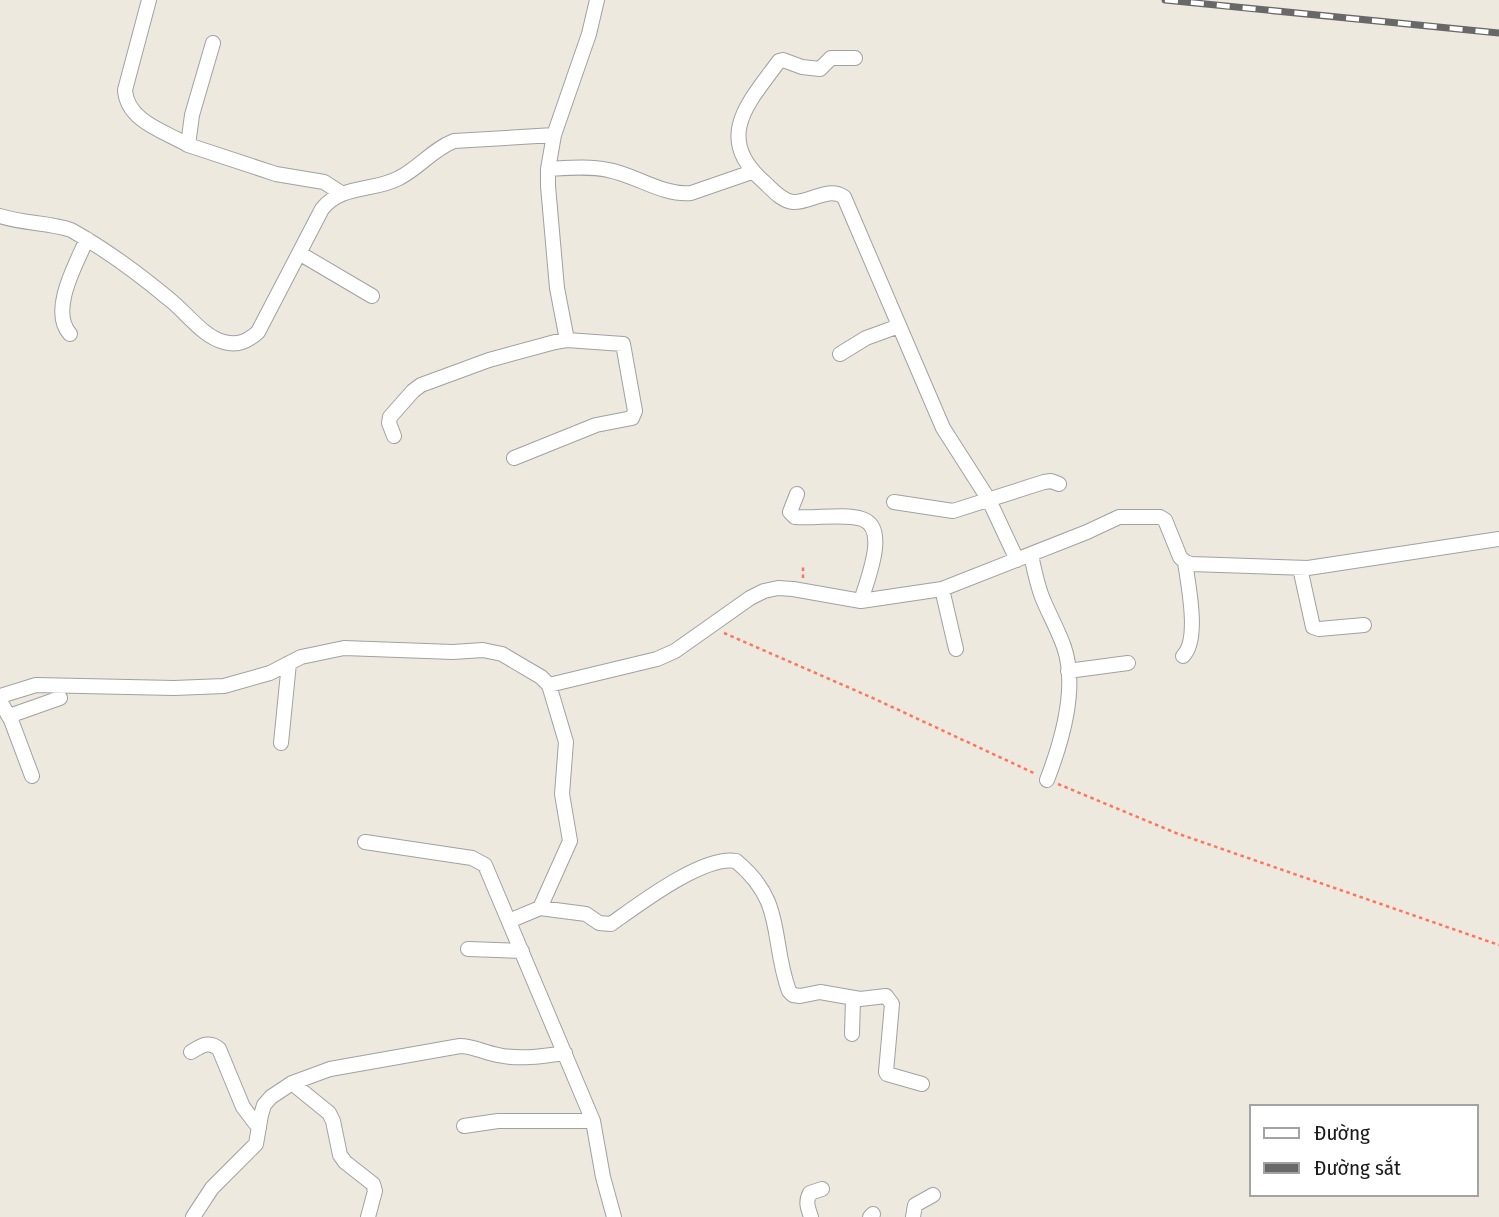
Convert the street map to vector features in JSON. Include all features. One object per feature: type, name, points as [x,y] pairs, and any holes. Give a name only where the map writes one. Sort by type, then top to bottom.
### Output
[{"type":"street","points":[[149,0],[125,90],[126,100],[135,115],[188,145],[260,170],[324,182],[341,193]]},
{"type":"street","points":[[567,340],[557,288],[548,169],[554,135],[589,34],[597,0]]},
{"type":"street","points":[[188,145],[192,115],[213,43]]},
{"type":"street","points":[[855,58],[831,58],[820,69],[779,61],[743,110],[739,122],[740,148],[752,172],[785,200],[792,202],[832,192],[844,197],[943,428],[1024,558],[1064,648],[1068,671],[1066,720],[1061,745],[1047,780]]},
{"type":"street","points":[[0,232],[2,216],[24,223],[57,225],[72,230],[168,298],[212,338],[237,344],[248,341],[258,332],[322,209],[330,199],[341,193],[400,178],[443,145],[454,141],[554,135]]},
{"type":"street","points":[[548,169],[608,169],[681,194],[752,172]]},
{"type":"street","points":[[70,334],[61,317],[63,303],[70,276],[87,239]]},
{"type":"street","points":[[299,253],[372,296]]},
{"type":"street","points":[[840,354],[866,338],[899,326]]},
{"type":"street","points":[[394,436],[389,423],[390,417],[421,385],[489,360],[567,340],[623,344],[635,415],[586,429],[514,458]]},
{"type":"street","points":[[894,502],[953,511],[1051,481],[1059,484]]},
{"type":"street","points":[[797,494],[790,507],[790,512],[795,517],[862,519],[876,532],[876,543],[861,601]]},
{"type":"street","points":[[549,685],[657,659],[764,591],[778,588],[861,601],[942,589],[1024,558],[1119,517],[1152,515],[1165,520],[1180,557],[1185,562],[1191,626],[1190,646],[1182,656]]},
{"type":"street","points":[[1185,562],[1300,568],[1499,539]]},
{"type":"street","points":[[1300,568],[1313,627],[1319,629],[1364,625]]},
{"type":"street","points":[[942,589],[956,649]]},
{"type":"street","points":[[32,776],[0,699],[36,685],[174,688],[224,686],[270,673],[301,657],[344,648],[494,651],[541,677],[549,685],[566,742],[562,794],[570,841],[540,908]]},
{"type":"street","points":[[281,743],[289,663]]},
{"type":"street","points":[[1068,671],[1128,663]]},
{"type":"street","points":[[9,716],[60,698]]},
{"type":"street","points":[[365,842],[480,861],[485,865],[593,1121],[611,1208]]},
{"type":"street","points":[[509,921],[540,908],[586,914],[599,923],[611,924],[673,881],[719,861],[736,861],[747,871],[771,905],[789,991],[800,996],[820,992],[853,999],[880,996],[890,999],[892,1008],[884,1068],[887,1074],[922,1084]]},
{"type":"street","points":[[468,949],[522,951]]},
{"type":"street","points":[[852,1034],[853,999]]},
{"type":"street","points":[[191,1052],[206,1044],[212,1044],[219,1049],[243,1107],[259,1128]]},
{"type":"street","points":[[193,1217],[212,1188],[256,1144],[264,1105],[292,1083],[330,1069],[460,1046],[507,1056],[538,1057],[565,1053]]},
{"type":"street","points":[[292,1083],[329,1113],[334,1121],[340,1155],[373,1184],[375,1191],[368,1217]]},
{"type":"street","points":[[464,1126],[498,1121],[593,1121]]},
{"type":"street","points":[[811,1217],[808,1198],[810,1193],[822,1189]]},
{"type":"street","points":[[913,1217],[912,1209],[915,1205],[933,1195]]},
{"type":"path","points":[[717,621],[720,629],[729,636],[875,699],[1047,780],[1176,833],[1499,944]]},
{"type":"railway","points":[[1165,0],[1499,33]]}]
